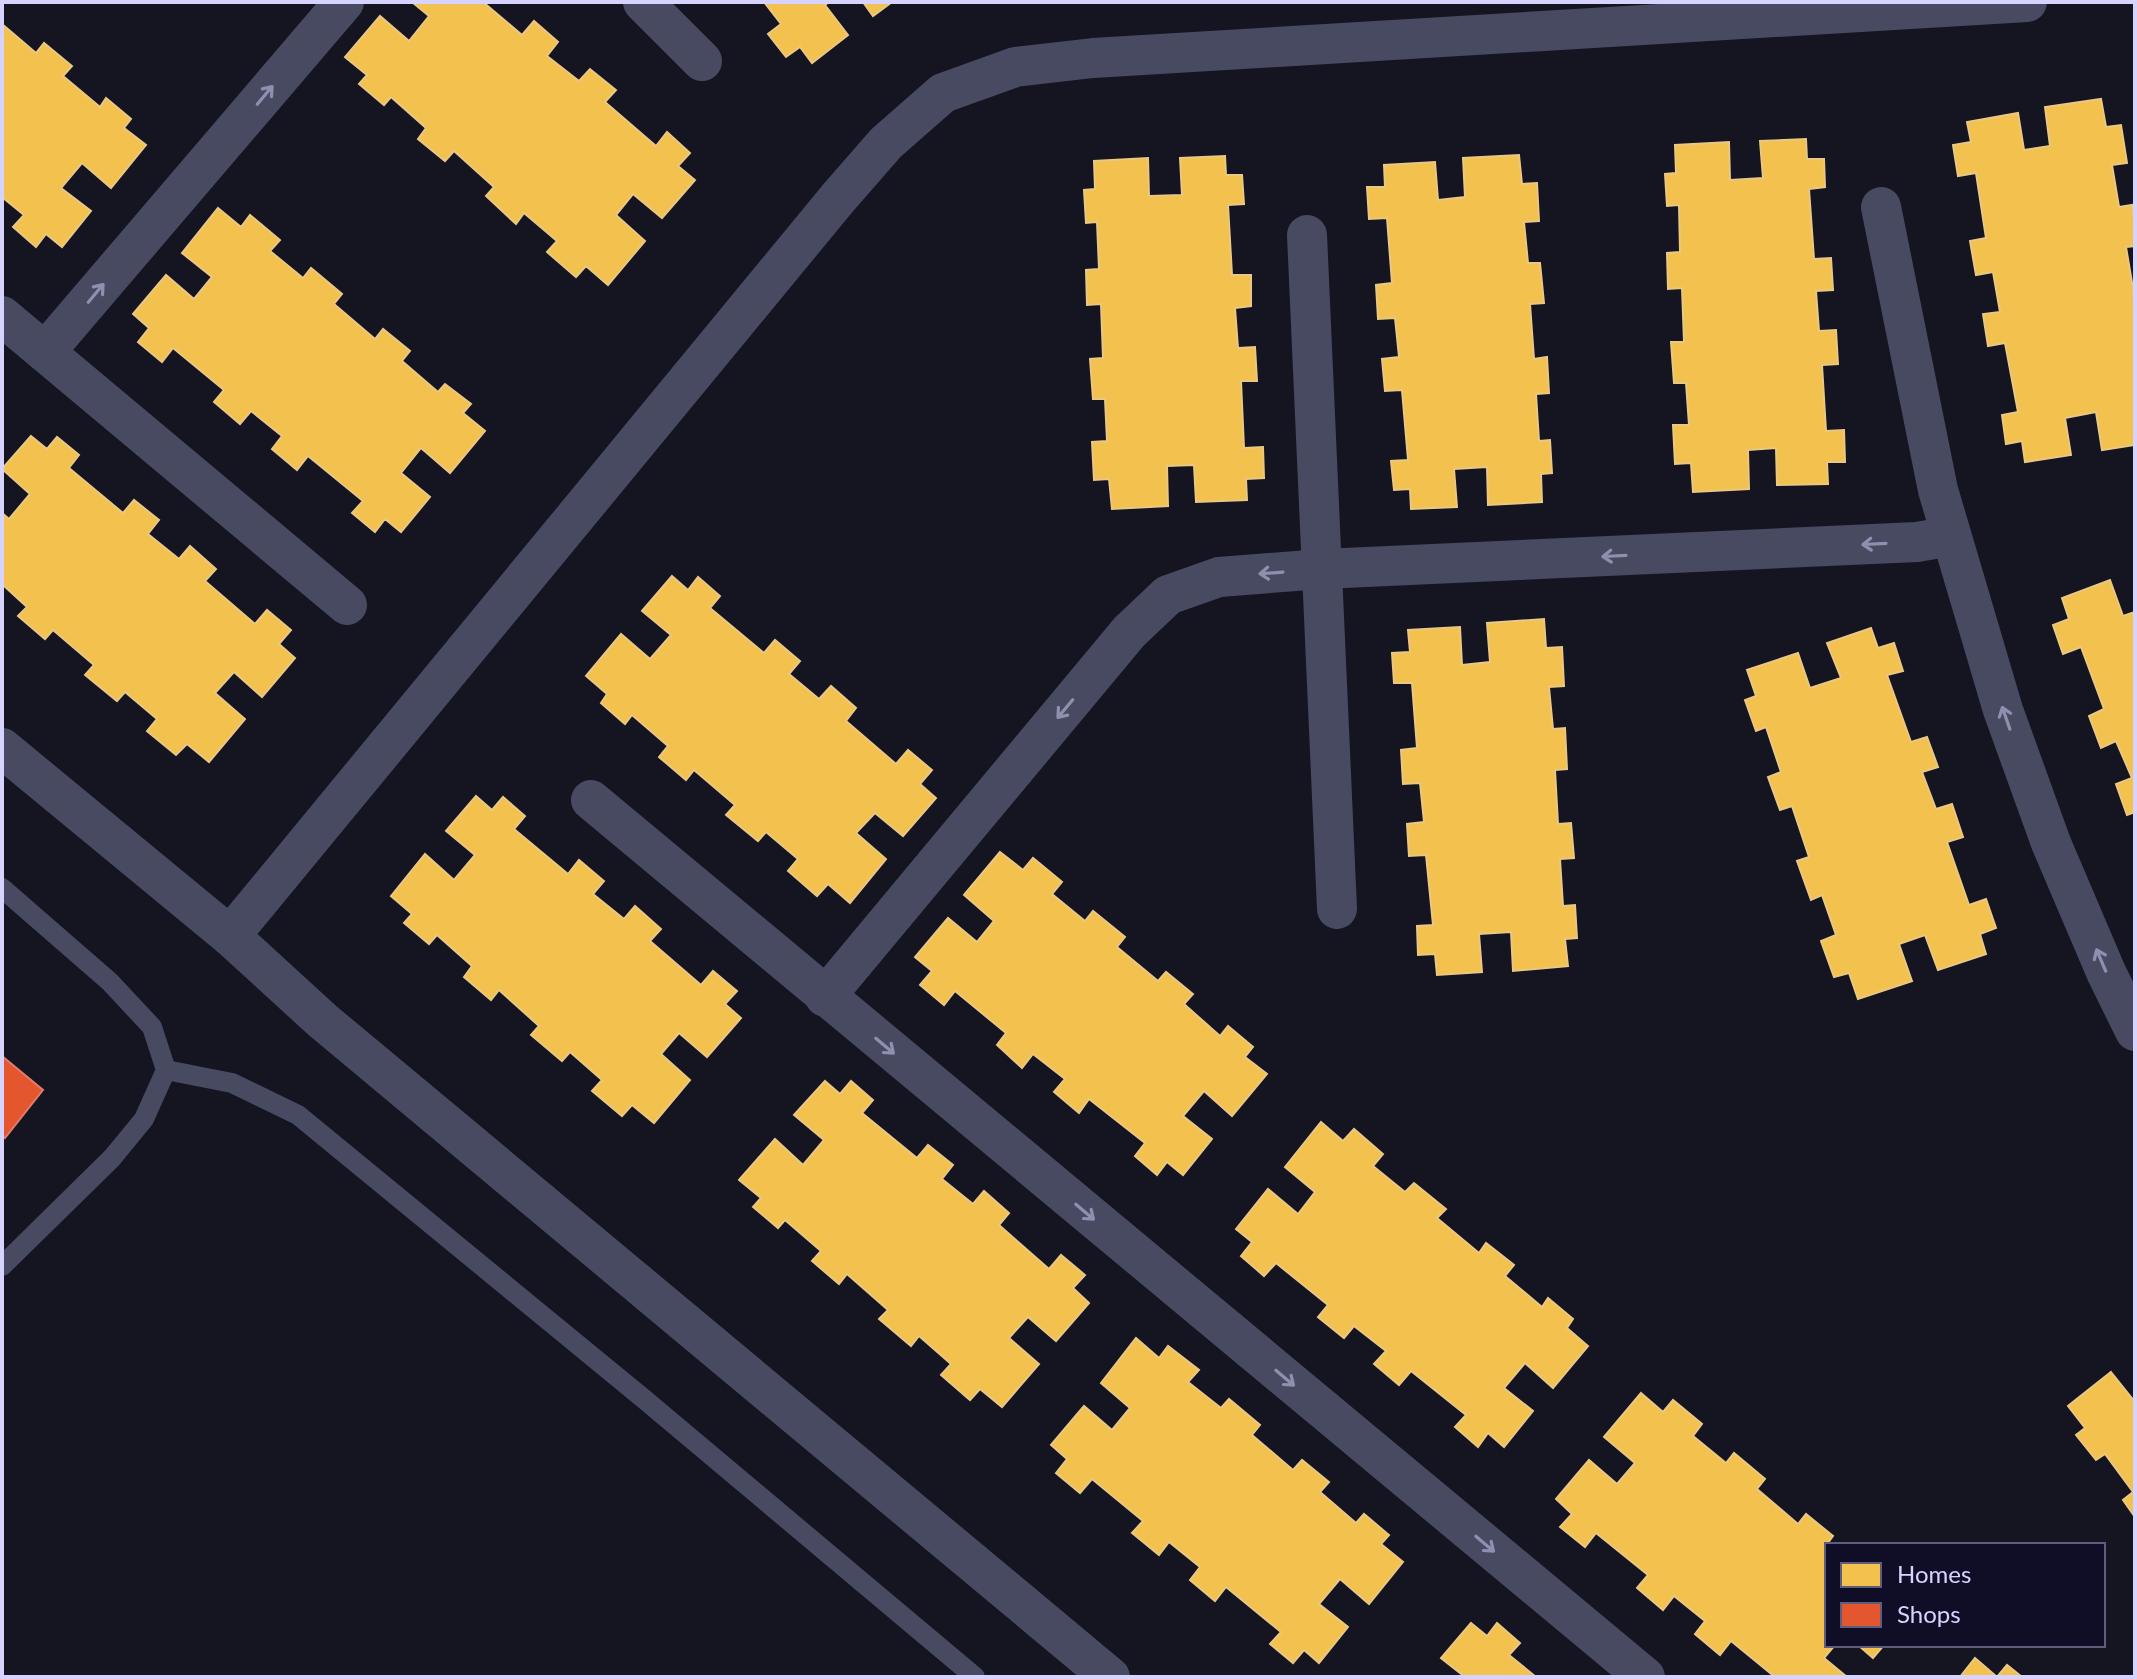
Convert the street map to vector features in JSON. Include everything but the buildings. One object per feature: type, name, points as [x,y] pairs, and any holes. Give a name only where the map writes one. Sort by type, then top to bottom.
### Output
[{"type":"street","points":[[45,352],[344,2]]},
{"type":"street","points":[[643,2],[702,61]]},
{"type":"street","points":[[230,936],[838,198],[886,143],[943,93],[1015,67],[1093,58],[2027,2]]},
{"type":"street","points":[[1881,207],[1935,475],[2003,710],[2051,843],[2106,972],[2135,1031]]},
{"type":"street","points":[[1307,235],[1337,909]]},
{"type":"street","points":[[2,316],[347,605]]},
{"type":"street","points":[[825,997],[1129,632],[1168,595],[1219,577],[1322,569],[1917,542],[1951,536]]},
{"type":"street","points":[[2,748],[230,936],[323,1021],[1110,1677]]},
{"type":"street","points":[[591,800],[1645,1677]]},
{"type":"lane","points":[[2,888],[110,982],[152,1027],[166,1070],[144,1119],[112,1158],[2,1266]]},
{"type":"lane","points":[[166,1070],[232,1083],[298,1115],[644,1399],[975,1677]]}]
